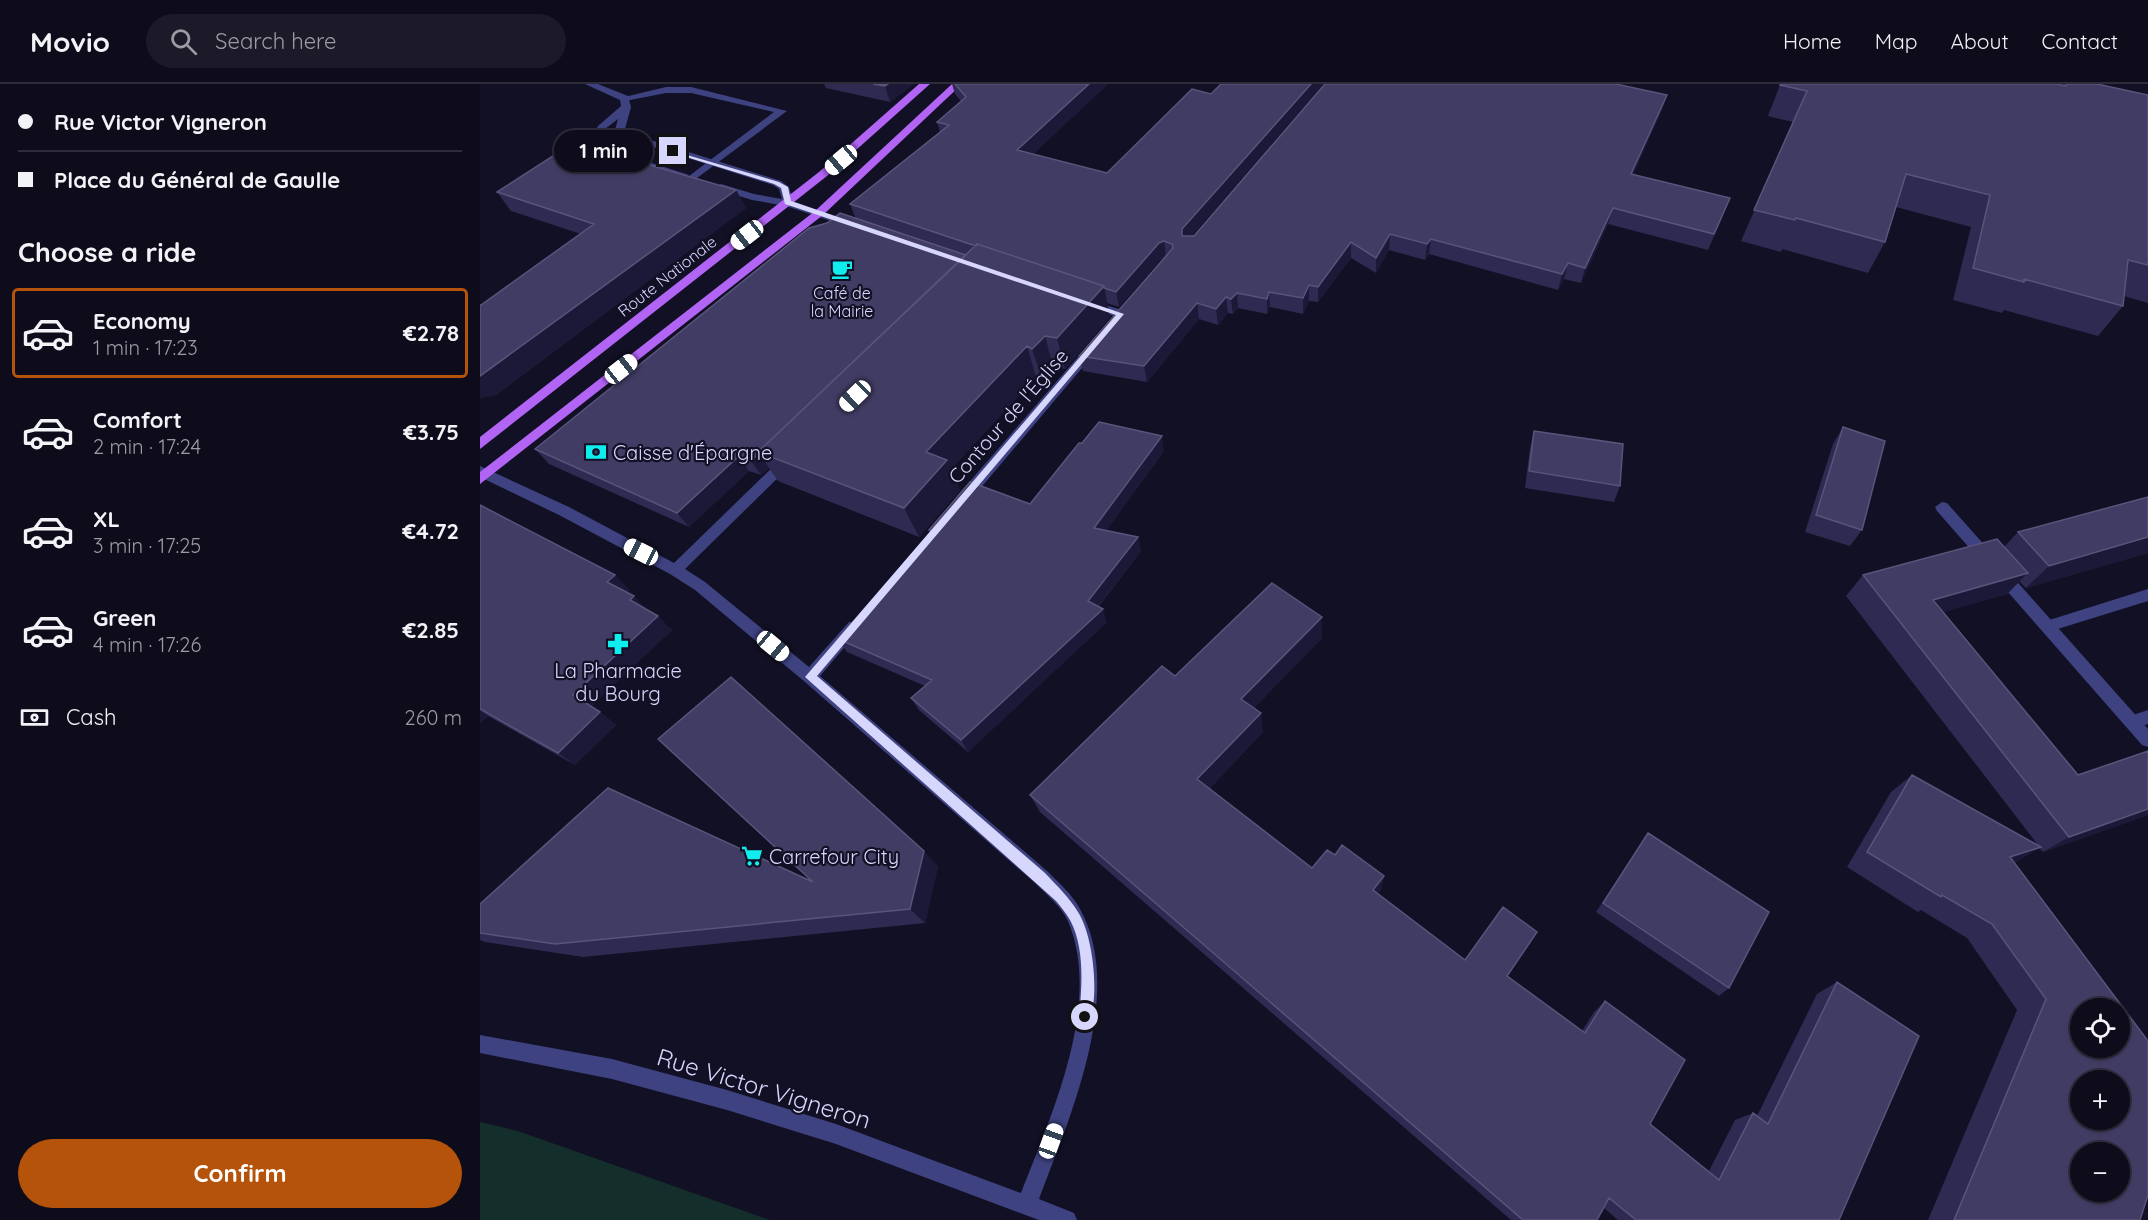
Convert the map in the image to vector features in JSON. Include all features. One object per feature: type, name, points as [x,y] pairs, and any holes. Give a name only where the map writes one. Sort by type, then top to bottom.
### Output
[{"type":"main road","name":"Route Nationale","points":[[480,444],[788,203],[841,160],[926,84]]},
{"type":"main road","points":[[482,475],[819,213],[957,84]]},
{"type":"street","points":[[590,84],[626,103]]},
{"type":"street","points":[[693,178],[715,164],[782,111],[691,90],[666,90],[626,103],[602,128],[595,141],[602,150],[752,197],[788,203],[858,226]]},
{"type":"street","points":[[626,103],[620,130],[625,135],[784,187],[788,203]]},
{"type":"street","name":"Contour de l'Église","points":[[950,514],[1117,319],[1076,299]]},
{"type":"street","points":[[675,570],[801,448]]},
{"type":"street","points":[[482,475],[564,511],[675,570],[700,586],[810,677],[1041,877],[1060,897],[1075,918],[1083,944],[1089,981],[1085,1017],[1075,1067],[1059,1119],[1027,1204]]},
{"type":"street","points":[[1942,507],[2048,626],[2140,720],[2148,740]]},
{"type":"street","points":[[2048,626],[2148,596]]},
{"type":"street","points":[[810,677],[864,613]]},
{"type":"street","name":"Rue Victor Vigneron","points":[[480,1044],[612,1069],[727,1100],[836,1134],[1067,1220]]},
{"type":"green space","points":[[480,1122],[518,1131],[770,1220],[480,1220]]},
{"type":"building","points":[[955,84],[1089,84],[1017,150],[1107,173],[1192,89],[1211,94],[1221,84],[1311,84],[1182,229],[1182,236],[1194,236],[1325,84],[1616,84],[1667,95],[1631,174],[1730,198],[1714,234],[1613,208],[1585,268],[1568,263],[1562,274],[1431,239],[1427,244],[1390,234],[1376,258],[1351,242],[1318,287],[1309,285],[1303,298],[1269,292],[1267,299],[1237,293],[1231,299],[1226,297],[1216,309],[1197,303],[1144,366],[1079,356],[1173,248],[1172,244],[1164,241],[1159,243],[1116,292],[1104,286],[850,204],[949,125],[937,122],[966,97]]},
{"type":"building","points":[[1781,84],[2057,84],[2066,86],[2067,84],[2097,84],[2148,95],[2148,265],[2128,260],[2123,306],[2024,279],[2024,282],[1973,268],[1990,195],[1906,174],[1885,242],[1796,218],[1795,220],[1754,210],[1807,91]]},
{"type":"building","points":[[573,143],[736,190],[480,376],[480,305],[594,224],[497,192]]},
{"type":"building","points":[[840,213],[966,255],[751,461],[739,456],[677,513],[535,449],[809,228],[827,223]]},
{"type":"building","points":[[977,244],[1104,286],[1057,338],[1045,336],[1032,349],[1027,346],[926,452],[947,460],[904,508],[758,452]]},
{"type":"building","points":[[1099,422],[1162,436],[1094,528],[1138,537],[1088,601],[1103,609],[961,740],[911,698],[932,680],[838,639],[932,531],[929,530],[970,482],[1030,504]]},
{"type":"building","points":[[1843,427],[1885,441],[1862,530],[1816,515]]},
{"type":"building","points":[[1534,431],[1623,444],[1620,486],[1529,471]]},
{"type":"building","points":[[2148,497],[2148,537],[2049,566],[2018,532]]},
{"type":"building","points":[[480,505],[615,575],[607,582],[634,596],[630,600],[658,616],[573,695],[600,712],[558,753],[480,709]]},
{"type":"building","points":[[1997,539],[2028,573],[1933,600],[2078,775],[2148,751],[2148,809],[2069,837],[1863,575]]},
{"type":"building","points":[[1272,583],[1322,617],[1241,699],[1261,713],[1197,779],[1312,868],[1327,850],[1335,855],[1342,845],[1384,876],[1373,890],[1465,960],[1503,907],[1537,932],[1507,976],[1585,1033],[1605,1001],[1685,1060],[1650,1124],[1719,1180],[1753,1113],[1768,1124],[1837,982],[1919,1036],[1839,1220],[1636,1220],[1609,1198],[1597,1220],[1523,1220],[1030,795],[1162,666],[1175,676]]},
{"type":"building","name":"Carrefour City","points":[[731,677],[924,851],[910,909],[555,944],[480,933],[480,904],[608,788],[813,882],[658,739]]},
{"type":"building","points":[[1912,775],[2041,847],[2010,857],[2116,998],[2070,998],[2070,1058],[2130,1058],[2130,1017],[2148,1041],[2148,1195],[2140,1220],[1954,1220],[2046,999],[1992,924],[1942,895],[1941,897],[1867,852]]},
{"type":"building","points":[[1648,833],[1769,912],[1729,988],[1603,903]]},
{"type":"place","name":"Café de la Mairie","points":[[842,269]]},
{"type":"place","name":"Caisse d'Épargne","points":[[596,452]]},
{"type":"place","name":"La Pharmacie du Bourg","points":[[618,644]]},
{"type":"place","name":"Carrefour City","points":[[752,856]]},
{"type":"route","points":[[673,151],[777,183],[784,187],[788,203],[1121,314],[810,677],[1041,877],[1060,897],[1075,918],[1083,944],[1089,981],[1085,1017]]}]
